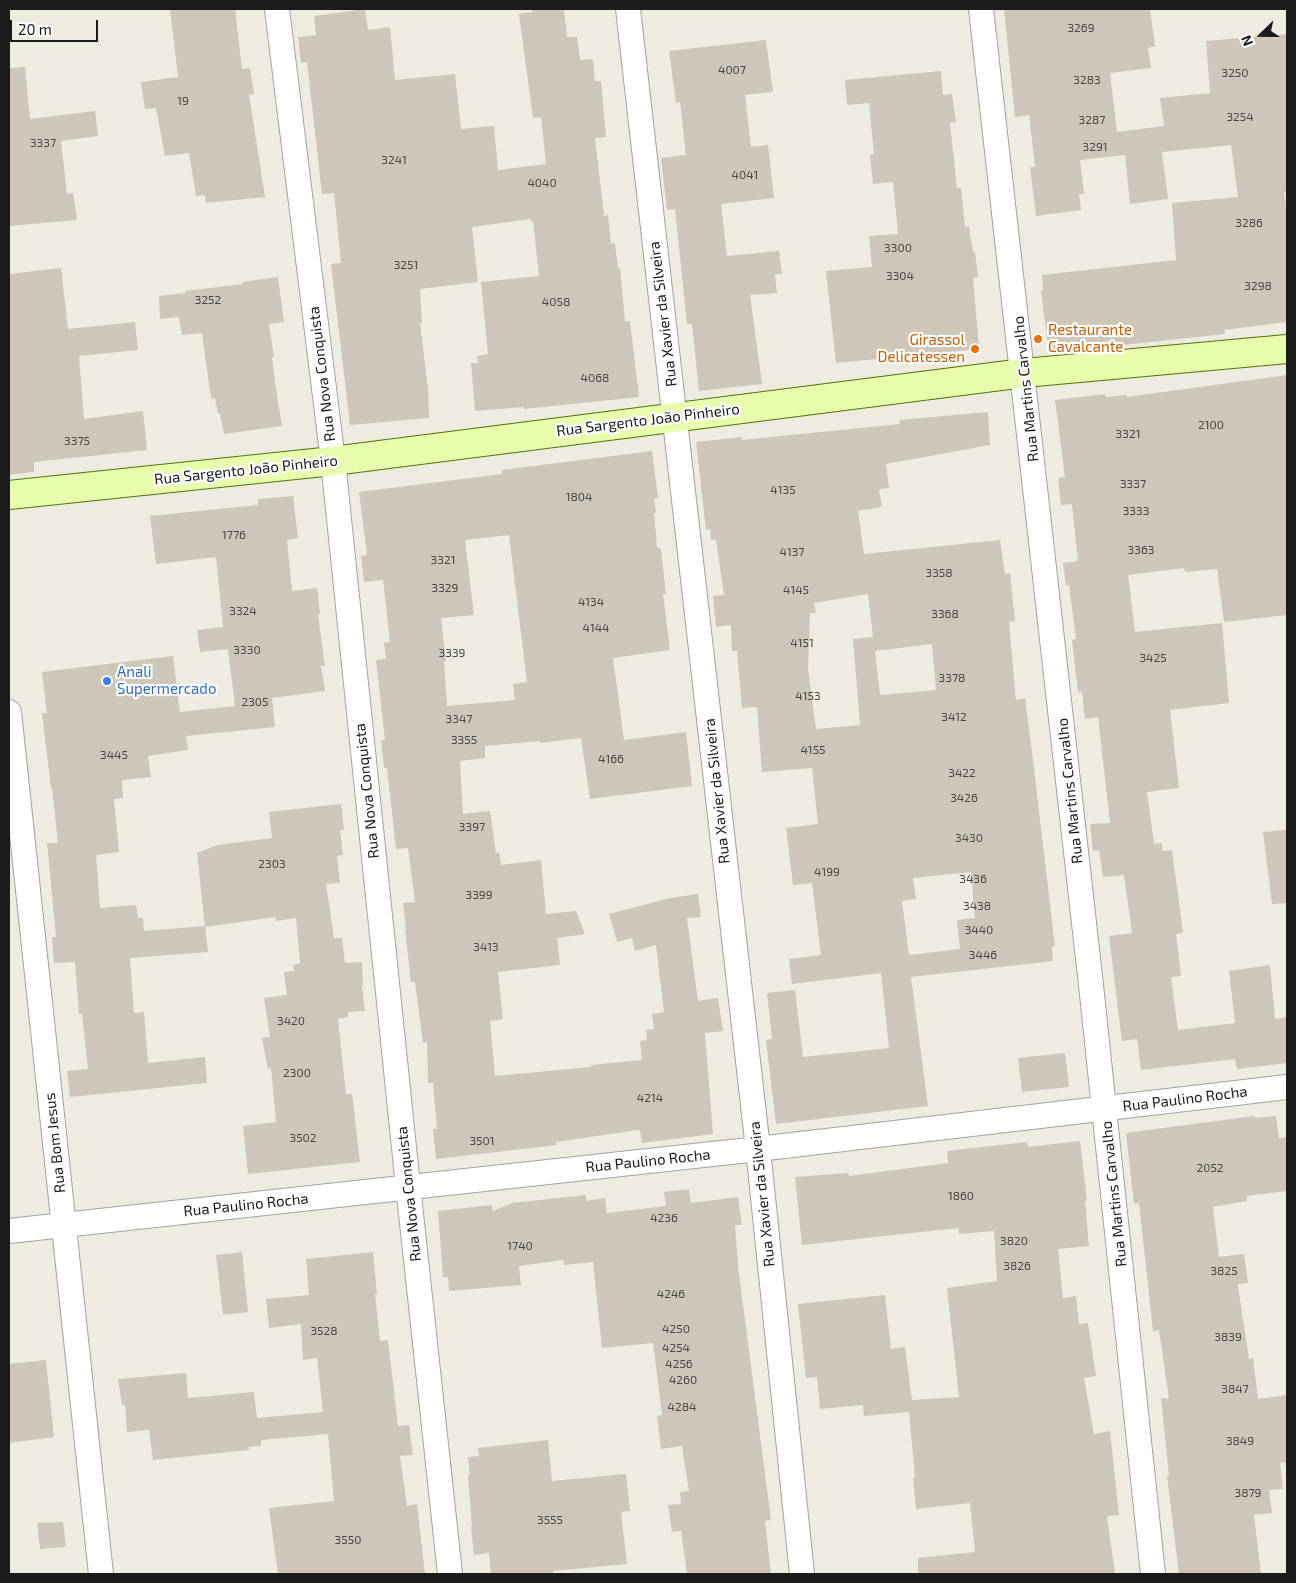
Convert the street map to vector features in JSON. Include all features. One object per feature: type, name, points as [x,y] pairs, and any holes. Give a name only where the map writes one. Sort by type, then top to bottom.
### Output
[{"type":"street","name":"Rua Nova Conquista","points":[[278,9],[333,462],[450,1574]]},
{"type":"street","name":"Rua Xavier da Silveira","points":[[628,9],[758,1149],[802,1574]]},
{"type":"street","name":"Rua Martins Carvalho","points":[[981,9],[1024,373],[1105,1108],[1153,1574]]},
{"type":"street","name":"Rua Sargento João Pinheiro","points":[[9,495],[333,462],[1024,373],[1287,349]]},
{"type":"street","name":"Rua Bom Jesus","points":[[9,712],[101,1574]]},
{"type":"street","name":"Rua Paulino Rocha","points":[[9,1231],[758,1149],[1287,1087]]},
{"type":"building","points":[[170,9],[235,9],[242,69],[250,68],[254,94],[249,95],[265,197],[206,203],[205,195],[196,196],[189,153],[165,156],[156,108],[145,109],[141,82],[178,77]]},
{"type":"building","points":[[365,9],[368,30],[390,27],[395,80],[455,74],[461,129],[494,126],[498,170],[546,164],[541,117],[533,118],[519,14],[532,12],[532,9],[564,9],[567,37],[577,37],[580,60],[593,59],[595,81],[601,81],[606,137],[595,138],[604,216],[608,215],[611,244],[615,243],[618,268],[620,268],[625,321],[630,321],[639,397],[524,409],[524,407],[475,411],[471,363],[478,363],[477,356],[488,354],[481,282],[539,276],[533,221],[530,221],[530,219],[472,227],[478,282],[420,289],[422,323],[420,323],[428,389],[429,418],[350,425],[331,264],[341,263],[334,193],[322,194],[307,62],[301,63],[298,37],[316,35],[314,16]]},
{"type":"building","points":[[1004,9],[1150,9],[1155,46],[1148,48],[1151,68],[1110,73],[1117,132],[1164,126],[1160,98],[1210,93],[1206,41],[1287,34],[1287,191],[1284,192],[1287,217],[1287,322],[1224,330],[1225,334],[1049,353],[1041,291],[1043,290],[1042,275],[1176,260],[1172,203],[1238,197],[1231,145],[1162,152],[1168,199],[1130,204],[1125,155],[1080,160],[1084,194],[1079,194],[1081,210],[1036,216],[1030,167],[1035,167],[1029,115],[1015,117]]},
{"type":"building","points":[[766,40],[773,92],[745,95],[751,147],[768,145],[774,198],[721,204],[727,256],[779,251],[782,274],[775,274],[777,293],[750,295],[762,384],[699,391],[692,324],[687,324],[675,209],[667,210],[661,158],[686,155],[680,102],[676,103],[669,51]]},
{"type":"building","points":[[25,67],[30,119],[95,111],[98,136],[61,141],[67,194],[73,193],[77,220],[9,226],[9,68]]},
{"type":"building","points":[[941,71],[943,95],[952,94],[956,122],[950,123],[957,188],[961,188],[965,227],[969,226],[973,252],[975,252],[978,277],[973,278],[979,349],[836,363],[826,271],[872,267],[869,236],[898,234],[893,182],[873,184],[870,155],[874,154],[869,103],[847,105],[845,80]]},
{"type":"building","points":[[61,268],[68,329],[135,322],[138,350],[79,356],[84,419],[143,411],[147,450],[34,462],[34,472],[9,475],[9,274]]},
{"type":"building","points":[[278,277],[284,322],[269,324],[274,357],[272,357],[275,383],[282,426],[224,434],[215,398],[212,399],[210,392],[202,333],[182,335],[179,317],[160,319],[159,296]]},
{"type":"building","points":[[1287,375],[1287,615],[1224,622],[1217,569],[1185,572],[1184,568],[1128,575],[1135,632],[1222,623],[1229,703],[1170,710],[1179,788],[1147,792],[1154,844],[1162,843],[1162,851],[1172,850],[1183,933],[1176,934],[1181,976],[1171,977],[1178,1030],[1235,1023],[1229,971],[1270,965],[1275,1019],[1287,1017],[1287,1063],[1237,1069],[1235,1059],[1141,1070],[1137,1039],[1122,1041],[1109,936],[1132,933],[1124,875],[1103,877],[1099,850],[1093,851],[1090,824],[1110,823],[1098,717],[1085,719],[1082,692],[1078,692],[1072,640],[1076,639],[1069,585],[1066,585],[1063,563],[1078,561],[1072,504],[1061,505],[1058,478],[1065,477],[1055,400],[1105,394],[1106,397],[1127,395],[1127,397]]},
{"type":"building","points":[[988,412],[990,445],[886,464],[889,488],[879,489],[882,507],[858,511],[864,554],[1000,540],[1005,574],[1010,573],[1015,621],[1009,622],[1016,700],[1025,698],[1055,947],[1052,947],[1053,961],[911,977],[928,1106],[776,1124],[766,1040],[772,1039],[767,993],[795,990],[803,1057],[889,1048],[881,973],[792,984],[789,959],[821,955],[812,883],[793,885],[786,828],[818,824],[812,768],[762,772],[757,707],[742,708],[737,651],[732,651],[731,625],[716,627],[713,596],[724,595],[716,540],[711,540],[710,529],[706,530],[696,442],[742,437],[742,440],[900,424],[899,420]],"holes":[[[868,594],[873,637],[853,639],[860,725],[816,729],[808,669],[810,613],[816,613],[814,603]],[[932,644],[936,690],[880,695],[875,651]],[[971,872],[975,918],[957,920],[960,949],[909,955],[902,901],[916,899],[913,878]]]},
{"type":"building","points":[[652,451],[658,498],[654,499],[657,547],[661,549],[666,594],[663,594],[670,650],[613,658],[624,740],[686,732],[692,786],[590,799],[581,738],[540,743],[540,741],[485,746],[485,758],[460,761],[463,814],[490,811],[496,853],[499,852],[501,865],[541,860],[546,914],[576,911],[585,934],[557,938],[560,965],[498,972],[503,1019],[490,1021],[495,1076],[642,1060],[640,1041],[647,1040],[646,1030],[654,1029],[652,1014],[664,1012],[656,945],[635,951],[632,938],[617,942],[609,914],[670,898],[698,894],[701,917],[687,918],[698,1001],[718,998],[723,1031],[705,1033],[713,1134],[642,1143],[640,1130],[638,1130],[556,1142],[557,1145],[436,1159],[433,1129],[437,1129],[433,1083],[428,1083],[427,1042],[423,1043],[415,982],[411,982],[405,929],[403,903],[415,902],[408,848],[396,849],[387,768],[384,768],[381,740],[385,740],[376,660],[386,659],[384,643],[390,642],[383,580],[364,582],[361,556],[367,555],[359,492],[502,474],[502,470]],"holes":[[[509,535],[527,682],[513,684],[515,700],[447,706],[444,661],[446,661],[441,618],[474,615],[465,540]]]},
{"type":"building","points":[[293,496],[298,538],[287,540],[292,591],[317,588],[320,614],[318,615],[325,666],[321,666],[325,691],[272,698],[275,727],[186,736],[188,750],[148,756],[151,777],[122,780],[123,798],[114,799],[119,852],[96,855],[100,908],[136,905],[138,918],[143,918],[144,931],[205,926],[208,952],[130,958],[134,1013],[144,1012],[148,1063],[205,1057],[207,1083],[70,1097],[67,1071],[88,1069],[82,1014],[79,1014],[75,962],[54,963],[52,937],[56,937],[47,843],[58,843],[42,713],[47,713],[42,672],[173,656],[180,712],[235,706],[228,649],[200,652],[197,630],[223,627],[216,557],[156,564],[150,516],[258,505],[258,499]]},
{"type":"building","points":[[341,804],[344,830],[340,830],[343,855],[337,856],[340,883],[326,884],[334,938],[342,938],[345,963],[362,962],[365,1011],[348,1012],[348,1017],[338,1019],[346,1094],[352,1094],[360,1162],[248,1174],[243,1126],[276,1122],[271,1068],[268,1069],[262,1038],[270,1037],[264,998],[287,995],[284,972],[294,971],[293,965],[300,963],[296,918],[276,921],[275,917],[205,927],[197,853],[217,845],[272,838],[269,812]]},
{"type":"building","points":[[1287,830],[1287,903],[1272,904],[1263,832]]},
{"type":"building","points":[[1065,1053],[1069,1087],[1022,1092],[1018,1058]]},
{"type":"building","points":[[1254,1116],[1255,1118],[1276,1116],[1279,1138],[1287,1137],[1287,1191],[1247,1196],[1247,1201],[1213,1207],[1219,1257],[1244,1254],[1248,1283],[1238,1284],[1238,1286],[1249,1359],[1253,1358],[1258,1399],[1287,1395],[1287,1462],[1280,1463],[1283,1489],[1269,1490],[1272,1513],[1254,1515],[1261,1574],[1179,1574],[1167,1476],[1169,1476],[1161,1398],[1169,1399],[1159,1330],[1153,1331],[1139,1203],[1134,1204],[1126,1133]]},
{"type":"building","points":[[1080,1141],[1087,1201],[1085,1201],[1089,1246],[1058,1249],[1063,1298],[1076,1296],[1079,1324],[1088,1323],[1096,1376],[1084,1378],[1094,1434],[1110,1431],[1119,1515],[1107,1516],[1115,1574],[918,1574],[918,1558],[975,1552],[970,1503],[916,1509],[909,1412],[864,1416],[863,1405],[820,1409],[817,1377],[806,1378],[798,1304],[885,1295],[891,1349],[905,1347],[912,1400],[959,1397],[947,1288],[997,1281],[994,1231],[959,1234],[958,1228],[802,1245],[795,1177],[848,1173],[849,1176],[948,1163],[947,1151],[1027,1142],[1028,1147]]},
{"type":"building","points":[[689,1189],[691,1203],[738,1197],[742,1225],[735,1225],[738,1266],[771,1520],[765,1521],[771,1574],[687,1574],[681,1531],[672,1532],[668,1505],[681,1504],[680,1492],[689,1491],[682,1446],[661,1449],[657,1416],[662,1415],[653,1343],[602,1348],[593,1262],[564,1265],[563,1260],[519,1266],[521,1285],[449,1291],[448,1277],[443,1277],[438,1211],[492,1205],[493,1211],[512,1203],[586,1195],[586,1201],[605,1198],[607,1213],[666,1206],[664,1192]]},
{"type":"building","points":[[242,1252],[248,1312],[223,1315],[216,1255]]},
{"type":"building","points":[[373,1252],[380,1341],[388,1340],[398,1426],[409,1425],[413,1455],[400,1456],[407,1506],[417,1504],[425,1574],[278,1574],[269,1508],[334,1501],[328,1434],[261,1440],[261,1446],[249,1447],[249,1450],[153,1460],[149,1430],[127,1432],[125,1405],[122,1405],[118,1379],[186,1373],[188,1398],[254,1392],[257,1418],[323,1412],[317,1358],[303,1360],[301,1324],[269,1328],[266,1299],[309,1295],[306,1259]]},
{"type":"building","points":[[46,1360],[54,1437],[9,1443],[9,1364]]},
{"type":"building","points":[[548,1440],[552,1481],[626,1474],[630,1511],[621,1512],[627,1564],[553,1571],[553,1574],[491,1574],[489,1553],[474,1555],[468,1457],[479,1456],[478,1448]]},
{"type":"building","points":[[63,1522],[66,1547],[40,1549],[37,1523]]},
{"type":"place","name":"Restaurante Cavalcante","points":[[1038,339]]},
{"type":"place","name":"Girassol Delicatessen","points":[[975,349]]},
{"type":"place","name":"Anali Supermercado","points":[[107,681]]}]
